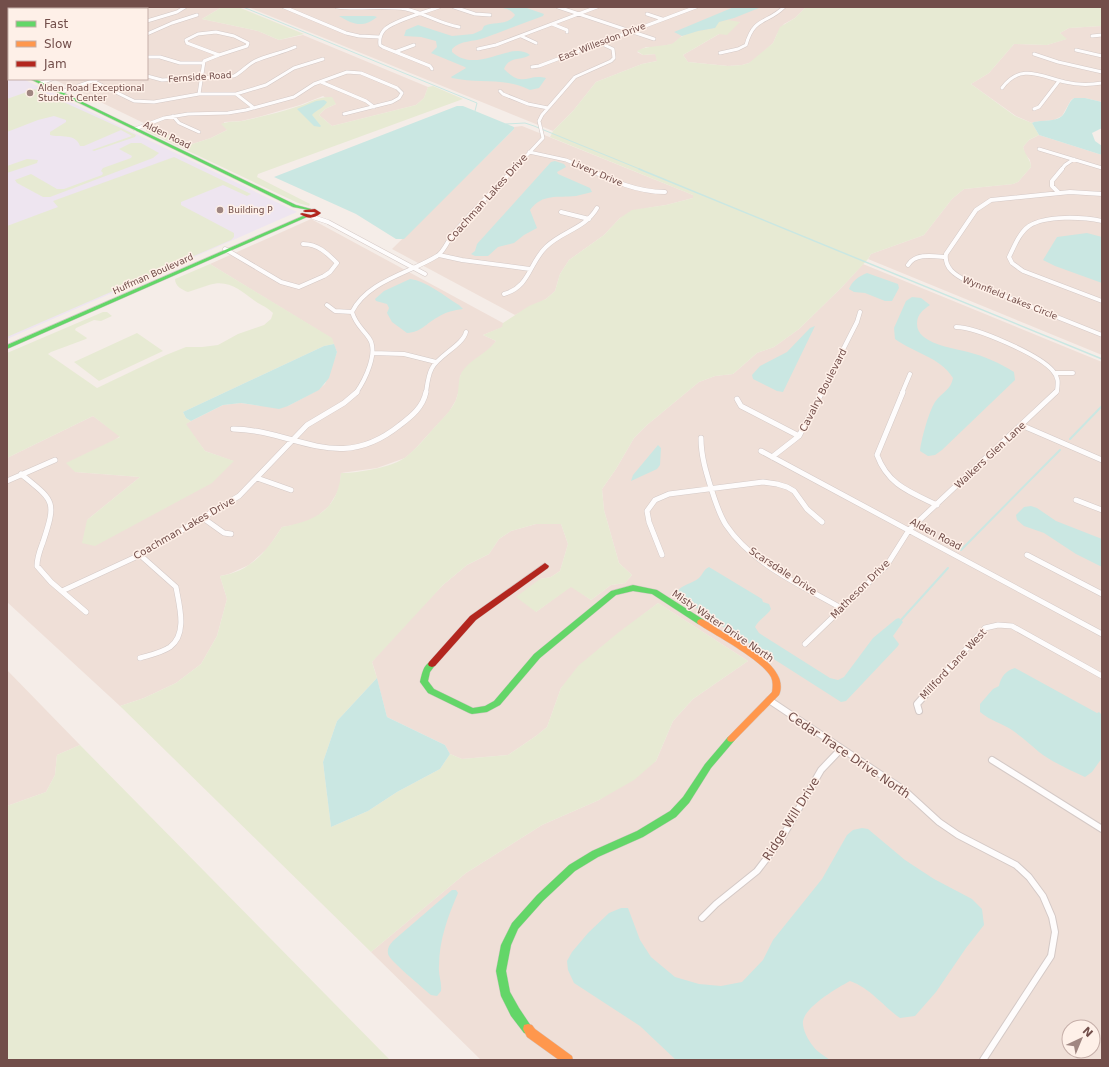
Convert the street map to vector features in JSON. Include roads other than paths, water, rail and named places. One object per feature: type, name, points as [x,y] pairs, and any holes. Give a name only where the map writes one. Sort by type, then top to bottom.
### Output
[{"type":"street","points":[[148,21],[176,12],[185,7]]},
{"type":"street","points":[[284,7],[346,33],[358,36],[379,37]]},
{"type":"street","points":[[337,7],[355,9],[385,7],[404,8],[459,27]]},
{"type":"street","points":[[432,69],[430,66],[380,45],[379,37],[384,29],[390,25],[440,7]]},
{"type":"street","points":[[454,7],[475,14],[490,15]]},
{"type":"street","points":[[558,7],[654,39]]},
{"type":"street","points":[[478,50],[521,36],[597,7]]},
{"type":"street","name":"East Willesdon Drive","points":[[532,67],[539,66],[696,7]]},
{"type":"street","points":[[720,53],[744,46],[748,41],[748,34],[760,21],[778,13],[784,7]]},
{"type":"street","points":[[647,14],[662,19]]},
{"type":"street","points":[[148,34],[172,23],[197,16]]},
{"type":"street","points":[[552,24],[567,30],[567,32]]},
{"type":"street","points":[[199,94],[203,63],[207,59],[247,46],[248,43],[236,37],[214,31],[207,31],[187,39],[186,42],[220,54]]},
{"type":"street","points":[[1092,36],[1102,35]]},
{"type":"street","points":[[521,36],[536,43]]},
{"type":"street","points":[[500,91],[503,94],[528,104],[548,108],[575,77],[611,61],[614,58],[613,49],[600,43]]},
{"type":"street","points":[[395,52],[414,45]]},
{"type":"street","name":"Fernside Road","points":[[148,76],[162,80],[234,76],[241,73],[243,68],[251,63],[295,47]]},
{"type":"street","points":[[1076,50],[1102,56]]},
{"type":"street","points":[[1034,54],[1069,65],[1102,72]]},
{"type":"street","points":[[148,57],[160,57],[180,63],[203,63]]},
{"type":"street","points":[[61,92],[93,81],[134,101],[143,102],[154,102],[199,94],[236,94],[266,85],[294,68],[323,59]]},
{"type":"street","points":[[1021,70],[1025,74]]},
{"type":"street","points":[[135,129],[173,116],[199,112],[234,112],[254,108],[294,97],[321,82],[349,72],[361,73],[401,91],[402,96],[392,102],[344,114]]},
{"type":"street","points":[[1002,88],[1011,77],[1025,74],[1040,75],[1059,81],[1097,84],[1102,83]]},
{"type":"street","name":"Alden Road","points":[[34,80],[295,206],[308,215],[328,222],[426,274]]},
{"type":"street","points":[[41,83],[49,80]]},
{"type":"street","points":[[1034,109],[1039,106],[1059,81]]},
{"type":"street","points":[[321,82],[366,101],[374,107]]},
{"type":"street","points":[[1097,84],[1102,90]]},
{"type":"street","points":[[236,94],[254,108]]},
{"type":"street","name":"Coachman Lakes Drive","points":[[439,255],[453,234],[472,212],[543,136],[539,120],[548,108]]},
{"type":"street","points":[[173,116],[179,123],[199,132]]},
{"type":"street","points":[[1039,149],[1102,168]]},
{"type":"street","name":"Livery Drive","points":[[529,152],[566,160],[639,190],[665,192]]},
{"type":"street","points":[[1059,193],[1052,186],[1052,181],[1065,165],[1074,159]]},
{"type":"street","points":[[908,265],[911,260],[919,257],[945,256],[968,220],[980,206],[991,200],[1059,193],[1083,192],[1102,194]]},
{"type":"street","name":"Alden Road","points":[[295,206],[315,210],[308,215]]},
{"type":"street","points":[[504,294],[510,293],[521,286],[530,269],[546,247],[579,228],[595,213],[597,208]]},
{"type":"street","name":"Huffman Boulevard","points":[[7,343],[308,215],[309,209]]},
{"type":"street","points":[[562,212],[589,219]]},
{"type":"street","name":"Alden Road","points":[[308,215],[328,222]]},
{"type":"street","points":[[1102,221],[1080,218],[1033,224],[1025,229],[1009,257],[1012,263],[1023,271],[1102,301]]},
{"type":"street","points":[[226,250],[281,282],[299,287],[324,276],[330,272],[337,263],[328,252],[311,243],[304,244]]},
{"type":"street","name":"Huffman Boulevard","points":[[7,347],[226,250]]},
{"type":"street","points":[[436,362],[404,354],[373,353],[370,339],[355,322],[352,312],[356,304],[366,294],[439,255],[466,261],[492,263],[530,269]]},
{"type":"street","name":"Wynnfield Lakes Circle","points":[[945,256],[946,263],[949,268],[966,281],[1101,334]]},
{"type":"street","points":[[326,305],[331,310],[338,312],[352,312]]},
{"type":"street","name":"Cavalry Boulevard","points":[[772,457],[799,436],[857,322],[860,312]]},
{"type":"street","points":[[956,326],[964,326],[1029,353],[1042,360],[1056,374],[1073,373]]},
{"type":"street","points":[[233,429],[251,429],[322,448],[340,449],[360,446],[378,440],[392,432],[420,407],[436,362],[465,337],[466,332]]},
{"type":"street","name":"Coachman Lakes Drive","points":[[62,591],[140,554],[239,496],[307,425],[344,403],[356,393],[363,384],[373,353]]},
{"type":"street","points":[[910,374],[877,455],[879,463],[886,476],[898,485],[937,504]]},
{"type":"street","name":"Walkers Glen Lane","points":[[908,530],[1057,391],[1058,380],[1056,374]]},
{"type":"street","points":[[737,399],[741,406],[799,436]]},
{"type":"street","points":[[1021,425],[1102,460]]},
{"type":"street","name":"Scarsdale Drive","points":[[701,438],[704,467],[716,506],[726,524],[737,539],[753,554],[841,608]]},
{"type":"street","name":"Alden Road","points":[[761,451],[1102,634]]},
{"type":"street","points":[[7,481],[55,460]]},
{"type":"street","points":[[22,474],[48,496],[52,504],[53,512],[36,567],[42,576],[86,612]]},
{"type":"street","points":[[257,478],[291,490]]},
{"type":"street","points":[[662,555],[649,522],[647,511],[648,506],[658,497],[669,494],[764,482],[784,484],[793,489],[815,518],[822,522]]},
{"type":"street","points":[[1076,500],[1102,510]]},
{"type":"street","points":[[203,518],[224,533],[232,534]]},
{"type":"street","name":"Matheson Drive","points":[[805,644],[887,565],[908,530]]},
{"type":"street","points":[[140,554],[176,587],[180,625],[178,635],[172,645],[140,658]]},
{"type":"street","points":[[1026,555],[1102,594]]},
{"type":"street","name":"Misty Water Drive North","points":[[545,566],[474,618],[426,671],[424,682],[431,692],[472,710],[487,710],[497,703],[537,656],[614,594],[633,588],[654,592],[770,669],[777,678],[778,684],[776,693],[769,700]]},
{"type":"street","name":"Millford Lane West","points":[[919,711],[917,704],[985,628],[998,625],[1012,626],[1102,676]]},
{"type":"street","points":[[568,1060],[531,1033],[515,1012],[505,993],[501,971],[506,945],[515,926],[540,898],[572,868],[594,854],[640,834],[673,814],[686,800],[708,766],[733,736],[769,700]]},
{"type":"street","name":"Cedar Trace Drive North","points":[[769,700],[904,790],[939,822],[958,836],[1016,865],[1029,877],[1043,896],[1052,917],[1055,932],[1051,956],[983,1060]]},
{"type":"street","name":"Ridge Will Drive","points":[[702,918],[716,904],[757,871],[780,841],[821,770],[841,749]]},
{"type":"street","points":[[992,760],[1102,829]]},
{"type":"water","points":[[497,7],[524,7],[544,14],[543,16],[484,38],[459,44],[452,49],[452,52],[462,58],[472,60],[513,51],[530,55],[512,60],[504,69],[516,78],[546,78],[539,88],[530,90],[511,83],[452,78],[451,77],[466,68],[431,53],[437,47],[436,41],[421,37],[404,36],[406,30],[418,25],[452,36],[473,34],[482,30],[484,26],[508,21],[515,15],[505,8]]},
{"type":"water","points":[[734,7],[759,8],[719,22],[715,28],[682,36],[674,32]]},
{"type":"water","points":[[339,16],[377,17],[367,23],[358,24],[349,22]]},
{"type":"water","points":[[1074,98],[1085,98],[1102,102],[1102,128],[1092,133],[1095,141],[1102,146],[1102,155],[1039,135],[1032,123],[1059,118],[1064,114],[1070,102]]},
{"type":"water","points":[[324,100],[327,102],[326,104],[312,115],[321,126],[320,127],[314,126],[297,109],[316,101]]},
{"type":"water","points":[[457,106],[463,106],[514,127],[514,129],[404,239],[396,239],[356,214],[274,177]]},
{"type":"water","points":[[555,161],[564,164],[566,167],[557,172],[558,174],[590,188],[592,192],[576,196],[551,197],[540,201],[530,210],[537,228],[524,235],[514,243],[498,247],[488,256],[475,256],[471,254],[475,251],[477,244],[551,162]]},
{"type":"water","points":[[1087,233],[1102,237],[1102,283],[1055,266],[1043,260],[1057,237]]},
{"type":"water","points":[[867,273],[898,284],[899,288],[892,301],[885,301],[865,293],[854,292],[849,289],[856,279]]},
{"type":"water","points":[[410,279],[416,280],[435,289],[463,309],[444,314],[420,329],[407,333],[392,322],[387,313],[389,308],[387,304],[376,301],[375,299],[384,291]]},
{"type":"water","points":[[912,297],[921,298],[930,305],[921,313],[917,321],[919,331],[929,341],[974,354],[998,363],[1014,372],[1015,380],[942,450],[935,455],[928,456],[920,451],[928,419],[935,402],[948,388],[953,378],[948,371],[934,360],[895,339],[894,328],[906,301]]},
{"type":"water","points":[[815,326],[783,392],[777,391],[753,379],[752,375],[760,366],[787,352],[810,328]]},
{"type":"water","points":[[334,344],[337,352],[329,378],[319,390],[288,406],[279,409],[241,403],[223,405],[191,421],[186,418],[183,412],[324,346]]},
{"type":"water","points":[[658,445],[661,448],[660,465],[657,469],[631,481],[633,475]]},
{"type":"water","points":[[1031,506],[1037,508],[1056,521],[1102,539],[1102,567],[1076,554],[1044,533],[1024,526],[1017,520],[1016,515],[1024,507]]},
{"type":"water","points":[[709,567],[762,599],[763,602],[769,604],[771,609],[755,627],[759,633],[830,678],[838,680],[844,677],[873,638],[899,618],[903,622],[893,636],[899,644],[846,701],[841,702],[714,621],[680,596],[677,592],[679,589],[699,578]]},
{"type":"water","points":[[1015,668],[1097,713],[1099,712],[1102,715],[1102,758],[1092,772],[1085,777],[1061,766],[1039,752],[1012,730],[988,718],[980,712],[980,704],[993,689],[999,686],[1004,675]]},
{"type":"water","points":[[377,678],[387,717],[445,745],[450,754],[440,769],[397,792],[368,811],[331,827],[323,762],[337,721]]},
{"type":"water","points":[[862,828],[868,829],[905,860],[934,879],[972,899],[982,909],[984,925],[966,948],[936,992],[915,1016],[900,1018],[864,988],[850,981],[830,993],[810,1009],[805,1015],[803,1021],[804,1031],[811,1044],[830,1060],[676,1060],[640,1026],[574,983],[568,970],[567,961],[572,952],[588,933],[609,913],[621,908],[628,908],[640,940],[651,957],[675,977],[699,984],[721,986],[742,982],[763,960],[773,940],[822,879],[847,835],[853,830]]},
{"type":"water","points":[[452,890],[456,890],[458,893],[442,938],[439,956],[441,991],[437,996],[431,995],[394,962],[388,954],[388,950],[394,940]]},
{"type":"waterway","points":[[243,7],[477,103],[475,111]]},
{"type":"waterway","points":[[506,124],[525,123],[534,126],[642,170]]},
{"type":"waterway","points":[[639,169],[1102,359]]},
{"type":"waterway","points":[[1070,439],[1102,406]]},
{"type":"waterway","points":[[961,550],[1060,450]]},
{"type":"waterway","points":[[901,620],[948,568]]},
{"type":"place","name":"Alden Road Exceptional Student Center","points":[[30,93]]},
{"type":"place","name":"Building P","points":[[220,210]]}]
